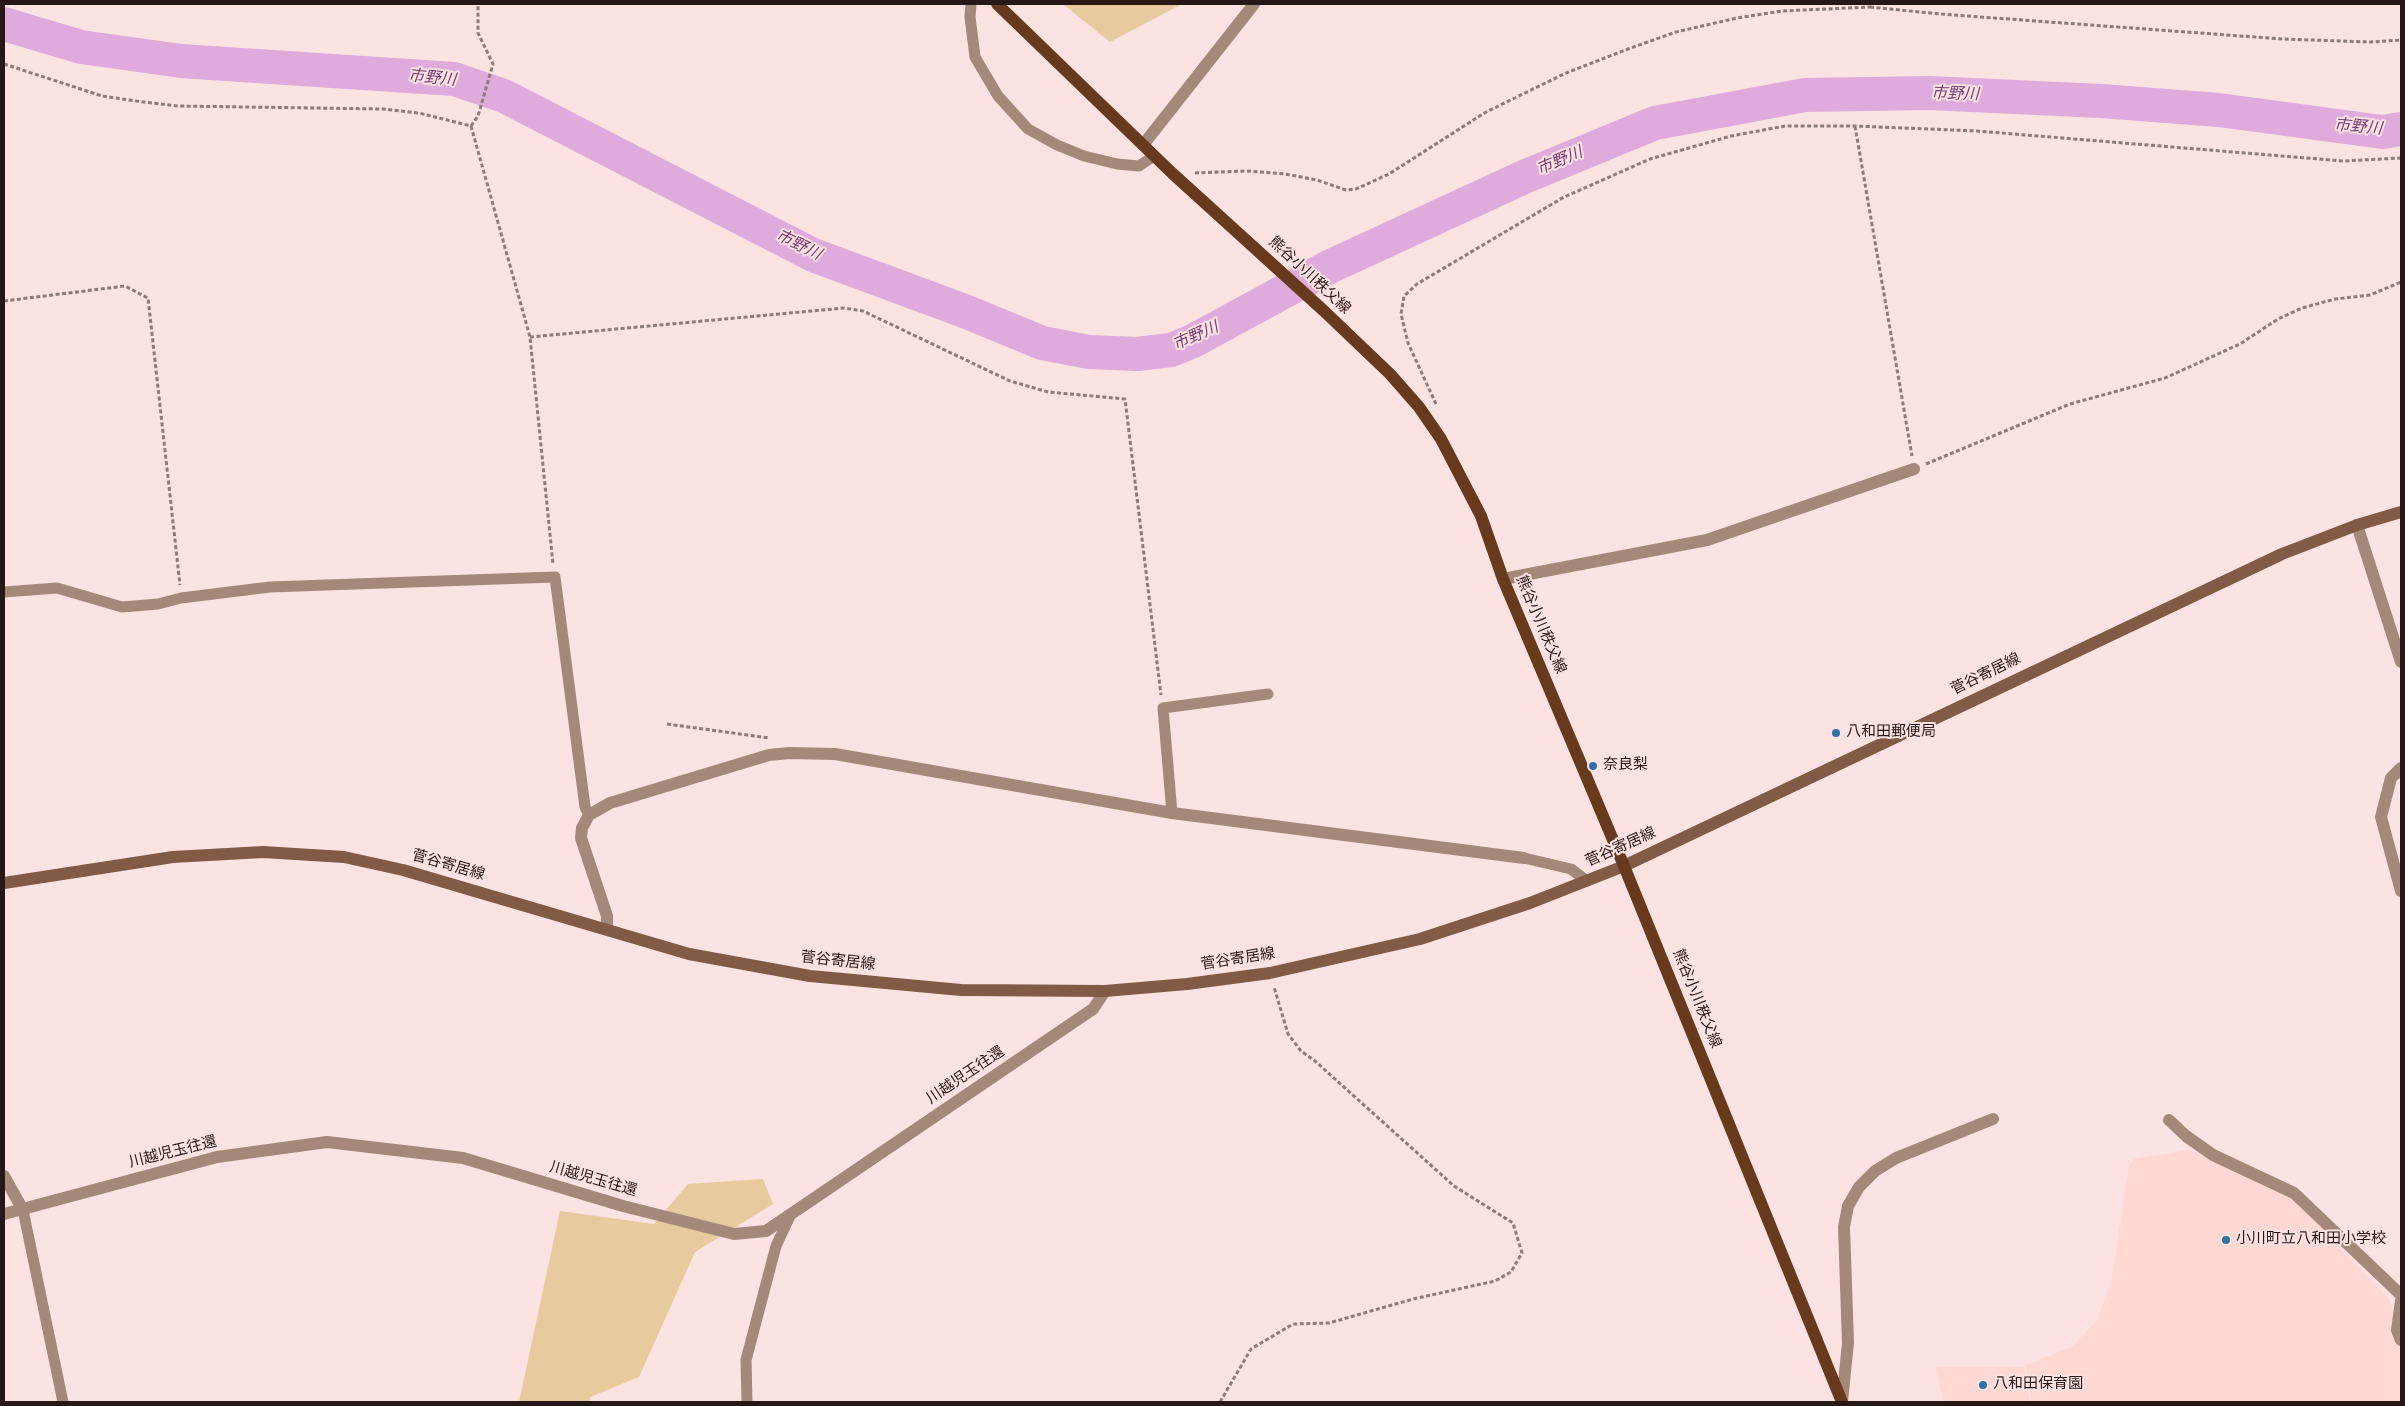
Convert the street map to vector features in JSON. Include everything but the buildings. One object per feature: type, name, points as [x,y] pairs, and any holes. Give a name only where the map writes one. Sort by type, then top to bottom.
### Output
[{"type":"main road","name":"熊谷小川秩父線","points":[[997,4],[1172,173],[1324,311],[1390,374],[1419,407],[1441,439],[1481,516],[1503,579],[1624,866],[1842,1402]]},
{"type":"main road","name":"菅谷寄居線","points":[[4,883],[173,857],[263,852],[344,858],[403,870],[607,928],[689,954],[810,976],[962,990],[1105,991],[1186,984],[1270,973],[1420,939],[1493,916],[1624,866],[2282,554],[2357,524],[2401,512]]},
{"type":"street","points":[[1143,145],[1254,4]]},
{"type":"street","points":[[1503,579],[1707,540],[1913,464]]},
{"type":"street","points":[[2357,524],[2401,662]]},
{"type":"street","points":[[607,928],[608,916],[581,838],[582,828],[589,815],[610,803],[769,755],[790,752],[835,754],[1172,813],[1524,858]]},
{"type":"street","points":[[2401,768],[2391,778],[2382,817],[2401,891]]},
{"type":"street","name":"川越児玉往還","points":[[4,1214],[217,1157],[327,1142],[463,1158],[622,1206],[734,1234],[766,1231],[1093,1009],[1105,991]]},
{"type":"street","points":[[1842,1402],[1848,1343],[1844,1227],[1848,1206],[1859,1187],[1875,1171],[1896,1158],[1993,1119]]},
{"type":"street","points":[[2169,1120],[2186,1136],[2214,1156],[2294,1193],[2401,1295]]},
{"type":"street","points":[[4,1176],[23,1210]]},
{"type":"street","points":[[2401,1301],[2396,1330],[2401,1340]]},
{"type":"lane","points":[[971,4],[970,17],[975,57],[998,96],[1028,129],[1057,145],[1084,156],[1117,164],[1138,166],[1154,156]]},
{"type":"lane","points":[[4,592],[57,588],[122,607],[158,604],[181,598],[270,587],[554,577],[585,807],[589,815]]},
{"type":"lane","points":[[1172,813],[1163,708],[1268,694]]},
{"type":"lane","points":[[1524,858],[1571,869],[1587,880]]},
{"type":"lane","points":[[23,1210],[63,1402]]},
{"type":"lane","points":[[746,1402],[746,1360],[776,1246],[790,1214]]},
{"type":"path","points":[[471,126],[478,116],[493,64],[478,33],[478,4]]},
{"type":"path","points":[[1172,173],[1247,171],[1285,174],[1317,180],[1346,190],[1356,189],[1389,174],[1486,112],[1566,73],[1628,48],[1676,32],[1737,18],[1782,11],[1870,5],[1940,14],[2282,39],[2371,42],[2401,40]]},
{"type":"path","points":[[4,64],[102,96],[136,101],[177,106],[383,108],[419,113],[471,126]]},
{"type":"path","points":[[471,126],[530,337],[554,577]]},
{"type":"path","points":[[1437,410],[1436,400],[1408,343],[1400,314],[1404,296],[1417,284],[1564,197],[1650,159],[1731,136],[1785,126],[1855,126],[1977,132],[2343,161],[2401,158]]},
{"type":"path","points":[[1855,126],[1913,464],[2070,404],[2165,378],[2240,344],[2278,319],[2302,308],[2335,299],[2370,295],[2401,282]]},
{"type":"path","points":[[4,301],[125,286],[148,298],[181,598]]},
{"type":"path","points":[[530,337],[844,308],[863,311],[1010,381],[1048,392],[1125,399],[1163,708]]},
{"type":"path","points":[[667,724],[769,738]]},
{"type":"path","points":[[1220,1402],[1251,1349],[1293,1324],[1329,1323],[1413,1299],[1494,1281],[1512,1272],[1522,1253],[1513,1223],[1454,1186],[1315,1061],[1301,1052],[1288,1034],[1270,973]]},
{"type":"shaded area","points":[[1063,4],[1182,4],[1110,42]]},
{"type":"shaded area","name":"小川町立八和田小学校","points":[[2189,1150],[2293,1197],[2389,1299],[2401,1332],[2401,1402],[2032,1402],[2026,1365],[2072,1347],[2097,1320],[2111,1283],[2129,1166],[2134,1159]]},
{"type":"shaded area","points":[[763,1179],[773,1204],[695,1252],[639,1377],[590,1397],[590,1402],[519,1402],[560,1211],[654,1224],[688,1184]]},
{"type":"shaded area","name":"八和田保育園","points":[[1935,1367],[2024,1367],[2030,1402],[1944,1402]]},
{"type":"waterway","name":"市野川","points":[[4,24],[81,47],[181,61],[454,79],[504,96],[813,255],[967,312],[1042,343],[1089,352],[1137,354],[1171,350],[1193,341],[1329,267],[1524,177],[1655,123],[1805,95],[1929,93],[2101,101],[2219,110],[2382,132],[2401,129]]},
{"type":"place","name":"八和田郵便局","points":[[1836,733]]},
{"type":"place","name":"奈良梨","points":[[1593,766]]},
{"type":"place","name":"小川町立八和田小学校","points":[[2226,1240]]},
{"type":"place","name":"八和田保育園","points":[[1983,1385]]}]
